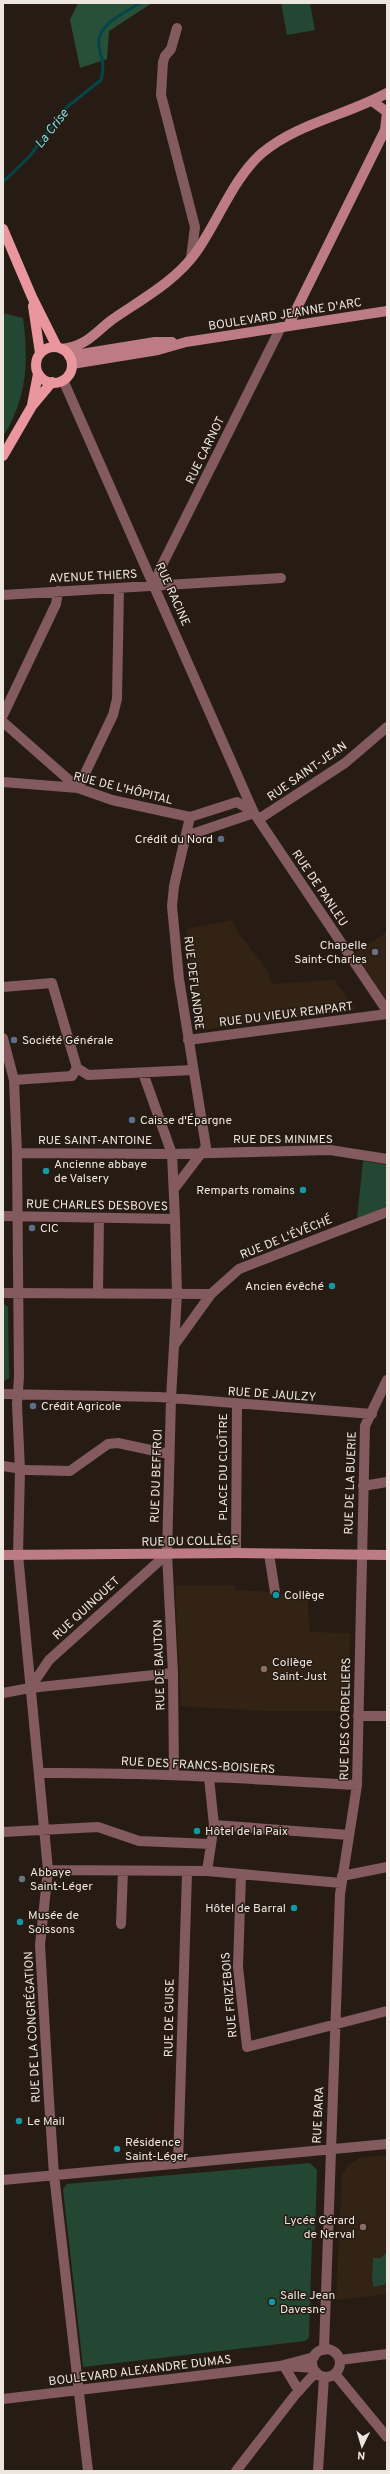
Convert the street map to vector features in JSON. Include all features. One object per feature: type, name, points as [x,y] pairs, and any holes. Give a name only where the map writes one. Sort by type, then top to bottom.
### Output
[{"type":"main road","points":[[3,229],[32,297],[65,354],[70,373],[63,380],[52,382],[44,380],[38,374]]},
{"type":"main road","points":[[32,297],[40,353],[36,365],[38,374],[32,406]]},
{"type":"main road","points":[[40,353],[47,348],[65,354]]},
{"type":"main road","points":[[3,456],[32,406],[52,382]]},
{"type":"street","points":[[176,28],[171,49],[165,56],[163,62],[161,96],[195,227],[191,258]]},
{"type":"street","points":[[65,354],[74,347],[89,340],[99,329],[174,277],[191,258],[240,180],[261,154],[300,130],[372,101],[387,93]]},
{"type":"street","points":[[372,101],[387,112],[386,128]]},
{"type":"street","name":"RUE CARNOT","points":[[155,586],[160,570],[386,128]]},
{"type":"street","points":[[195,227],[211,228]]},
{"type":"street","name":"BOULEVARD JEANNE D'ARC","points":[[65,354],[158,350],[186,342],[387,311]]},
{"type":"street","name":"RUE RACINE","points":[[63,380],[256,816]]},
{"type":"street","name":"AVENUE THIERS","points":[[3,595],[281,578]]},
{"type":"street","points":[[3,722],[78,788],[113,715],[117,699],[119,588]]},
{"type":"street","points":[[3,715],[56,604],[58,592]]},
{"type":"street","name":"RUE SAINT-JEAN","points":[[186,836],[256,816],[345,763],[387,727]]},
{"type":"street","name":"RUE DE L'HÔPITAL","points":[[3,782],[78,788],[112,800],[190,817]]},
{"type":"street","points":[[237,802],[243,787]]},
{"type":"street","points":[[237,802],[256,816]]},
{"type":"street","points":[[190,817],[237,802]]},
{"type":"street","name":"RUE DE PANLEU","points":[[256,816],[387,1013]]},
{"type":"street","name":"RUE DEFLANDRE","points":[[190,817],[174,886],[172,906],[179,979],[206,1147],[203,1152]]},
{"type":"street","points":[[3,987],[52,983],[77,1068],[88,1075],[193,1070]]},
{"type":"street","name":"RUE DU VIEUX REMPART","points":[[188,1040],[387,1013]]},
{"type":"street","name":"RUE DE LA CONGRÉGATION","points":[[3,1038],[14,1080],[17,1153],[19,1293],[18,1393],[20,1470],[18,1555],[48,1870],[40,1945],[54,2175],[88,2471]]},
{"type":"street","points":[[14,1080],[72,1076],[77,1068]]},
{"type":"street","name":"RUE DU BEFFROI","points":[[143,1073],[172,1154],[174,1189],[177,1294],[171,1398],[167,1554]]},
{"type":"street","name":"RUE DES MINIMES","points":[[172,1154],[203,1152],[330,1150],[387,1159]]},
{"type":"street","points":[[174,1189],[203,1152]]},
{"type":"street","name":"RUE SAINT-ANTOINE","points":[[17,1153],[172,1154]]},
{"type":"street","name":"RUE DE L'ÉVÊCHÉ","points":[[175,1344],[211,1294],[239,1270],[387,1212]]},
{"type":"street","name":"RUE CHARLES DESBOVES","points":[[3,1216],[99,1219],[175,1219]]},
{"type":"street","points":[[98,1293],[99,1219]]},
{"type":"street","points":[[3,1293],[211,1294]]},
{"type":"street","name":"RUE DE LA BUERIE","points":[[362,1554],[365,1426],[387,1380]]},
{"type":"street","name":"RUE DE JAULZY","points":[[3,1394],[18,1393],[171,1398],[237,1405],[372,1414]]},
{"type":"street","name":"PLACE DU CLOÎTRE","points":[[236,1553],[237,1405]]},
{"type":"street","points":[[3,1466],[9,1466],[20,1470],[70,1471],[108,1444],[118,1443],[170,1454]]},
{"type":"street","points":[[363,1486],[387,1482]]},
{"type":"street","name":"RUE DU COLLÈGE","points":[[3,1556],[236,1553],[387,1555]]},
{"type":"street","name":"RUE DE BAUTON","points":[[167,1554],[173,1673],[174,1774]]},
{"type":"street","name":"RUE QUINQUET","points":[[30,1688],[49,1660],[167,1554]]},
{"type":"street","points":[[269,1554],[275,1592]]},
{"type":"street","name":"RUE DES CORDELIERS","points":[[342,1879],[357,1785],[362,1554]]},
{"type":"street","points":[[3,1693],[30,1688],[173,1673]]},
{"type":"street","points":[[358,1716],[387,1716]]},
{"type":"street","name":"RUE DES FRANCS-BOISIERS","points":[[39,1772],[174,1774],[209,1778],[357,1785]]},
{"type":"street","points":[[207,1871],[214,1825],[209,1778]]},
{"type":"street","points":[[214,1825],[349,1835]]},
{"type":"street","points":[[3,1832],[98,1827],[139,1841],[212,1844]]},
{"type":"street","points":[[48,1870],[207,1871],[241,1875],[342,1879],[387,1867]]},
{"type":"street","points":[[121,1924],[123,1871]]},
{"type":"street","name":"RUE DE GUISE","points":[[178,2164],[188,1872]]},
{"type":"street","name":"RUE FRIZEBOIS","points":[[241,1875],[238,1967],[247,2047],[336,2026],[387,2011]]},
{"type":"street","name":"RUE BARA","points":[[324,2350],[330,2149],[342,1879]]},
{"type":"street","points":[[3,2180],[387,2144]]},
{"type":"street","points":[[318,2471],[318,2372],[314,2357],[324,2350],[334,2352],[340,2360],[340,2365],[335,2374]]},
{"type":"street","points":[[340,2360],[387,2354]]},
{"type":"street","name":"BOULEVARD ALEXANDRE DUMAS","points":[[3,2399],[282,2366],[314,2357]]},
{"type":"street","points":[[282,2366],[299,2391]]},
{"type":"street","name":"BOULEVARD ALEXANDRE DUMAS","points":[[282,2366],[318,2372]]},
{"type":"street","points":[[318,2372],[335,2374],[385,2431]]},
{"type":"street","points":[[236,2471],[299,2391],[318,2372]]},
{"type":"shaded area","points":[[232,920],[236,930],[267,970],[272,984],[334,980],[356,1010],[202,1030],[190,971],[187,929]]},
{"type":"shaded area","points":[[387,932],[387,1002],[355,953]]},
{"type":"shaded area","name":"Collège Saint-Just","points":[[235,1585],[235,1590],[272,1592],[272,1595],[307,1593],[310,1632],[350,1633],[349,1711],[265,1711],[181,1706],[175,1586]]},
{"type":"shaded area","name":"Lycée Gérard de Nerval","points":[[387,2155],[387,2294],[336,2300],[342,2175],[348,2166],[359,2158]]},
{"type":"green space","points":[[78,3],[152,3],[109,31],[107,59],[80,68],[70,20]]},
{"type":"green space","points":[[281,3],[310,3],[315,30],[287,35]]},
{"type":"green space","points":[[3,313],[23,318],[26,365],[17,408],[3,437]]},
{"type":"green space","points":[[363,1161],[387,1165],[387,1206],[357,1219]]},
{"type":"green space","points":[[3,1303],[8,1307],[9,1378],[3,1382]]},
{"type":"green space","points":[[310,2163],[317,2170],[315,2237],[312,2239],[309,2338],[305,2341],[83,2367],[63,2189],[67,2184]]},
{"type":"green space","points":[[387,2252],[387,2284],[374,2287],[372,2280],[373,2258],[381,2258]]},
{"type":"waterway","name":"La Crise","points":[[3,182],[29,157],[67,107],[101,80],[103,67],[99,47],[101,32],[112,20],[140,3]]},
{"type":"place","name":"Crédit du Nord","points":[[221,839]]},
{"type":"place","name":"Chapelle Saint-Charles","points":[[375,952]]},
{"type":"place","name":"Société Générale","points":[[14,1040]]},
{"type":"place","name":"Caisse d'Épargne","points":[[132,1120]]},
{"type":"place","name":"Ancienne abbaye de Valsery","points":[[46,1171]]},
{"type":"place","name":"Remparts romains","points":[[303,1190]]},
{"type":"place","name":"CIC","points":[[32,1228]]},
{"type":"place","name":"Ancien évêché","points":[[332,1286]]},
{"type":"place","name":"Crédit Agricole","points":[[33,1406]]},
{"type":"place","name":"Collège","points":[[276,1595]]},
{"type":"place","name":"Collège Saint-Just","points":[[264,1669]]},
{"type":"place","name":"Hôtel de la Paix","points":[[197,1831]]},
{"type":"place","name":"Abbaye Saint-Léger","points":[[22,1879]]},
{"type":"place","name":"Hôtel de Barral","points":[[294,1908]]},
{"type":"place","name":"Musée de Soissons","points":[[20,1922]]},
{"type":"place","name":"Le Mail","points":[[19,2121]]},
{"type":"place","name":"Résidence Saint-Léger","points":[[117,2149]]},
{"type":"place","name":"Lycée Gérard de Nerval","points":[[363,2227]]},
{"type":"place","name":"Salle Jean Davesne","points":[[272,2302]]}]
